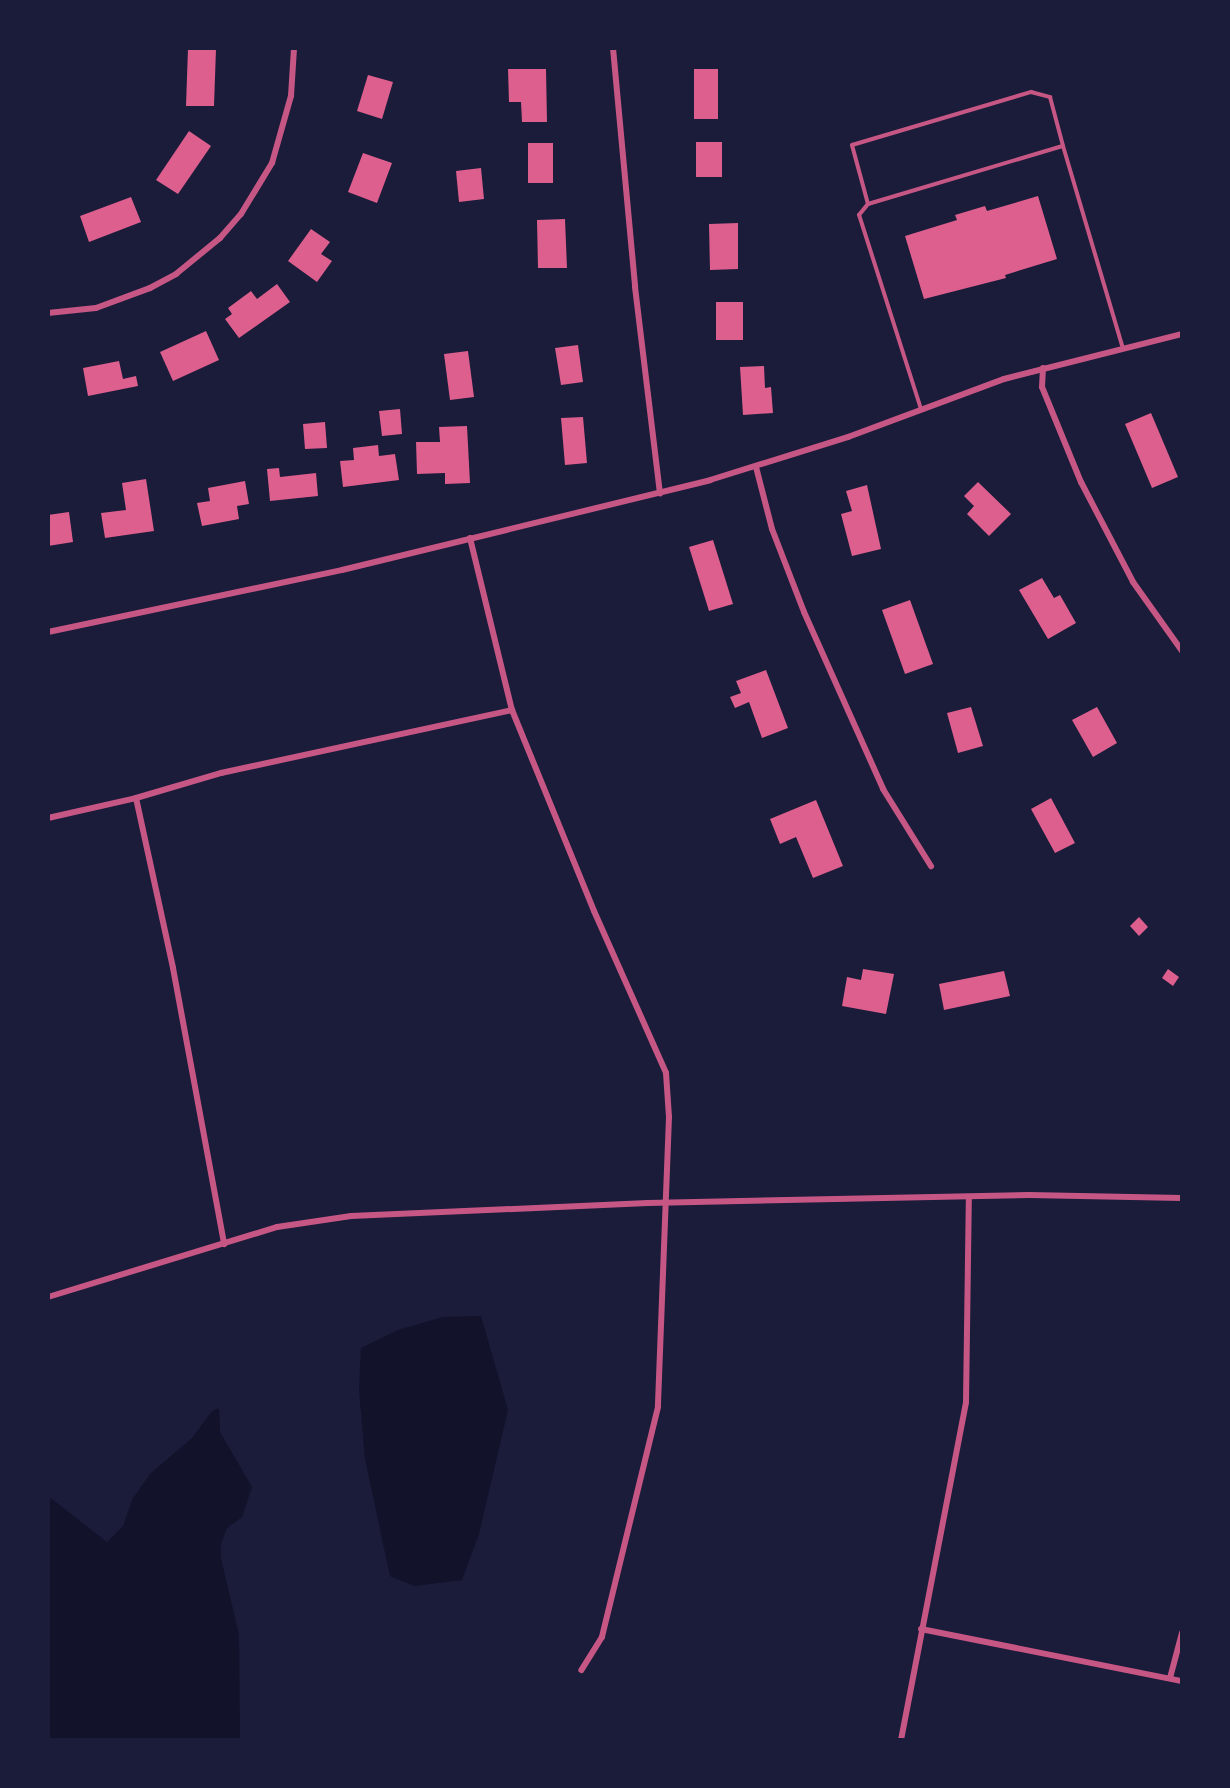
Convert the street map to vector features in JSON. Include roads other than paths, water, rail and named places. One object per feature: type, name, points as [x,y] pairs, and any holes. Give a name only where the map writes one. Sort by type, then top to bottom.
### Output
[{"type":"street","points":[[48,313],[96,308],[150,288],[176,274],[220,238],[252,198],[276,154],[291,96],[294,48]]},
{"type":"street","points":[[613,48],[635,287],[660,492]]},
{"type":"street","points":[[48,632],[471,538],[756,467],[1043,368],[1182,334]]},
{"type":"street","points":[[1043,368],[1042,387],[1081,482],[1133,582],[1182,651]]},
{"type":"street","points":[[756,467],[766,511],[804,612],[883,789],[931,866]]},
{"type":"street","points":[[471,538],[512,710],[589,900],[666,1073],[666,1204],[658,1407],[602,1637],[581,1670]]},
{"type":"street","points":[[48,818],[136,798],[221,772],[512,710]]},
{"type":"street","points":[[136,798],[173,968],[224,1244]]},
{"type":"street","points":[[901,1740],[966,1402],[969,1198]]},
{"type":"street","points":[[48,1297],[277,1227],[351,1216],[666,1204],[969,1198],[1182,1198]]},
{"type":"street","points":[[921,1629],[1182,1681]]},
{"type":"street","points":[[1170,1678],[1182,1633]]},
{"type":"lane","points":[[868,204],[852,145],[1031,92],[1050,97],[1123,348]]},
{"type":"lane","points":[[921,410],[859,215],[868,204],[1063,146]]}]
